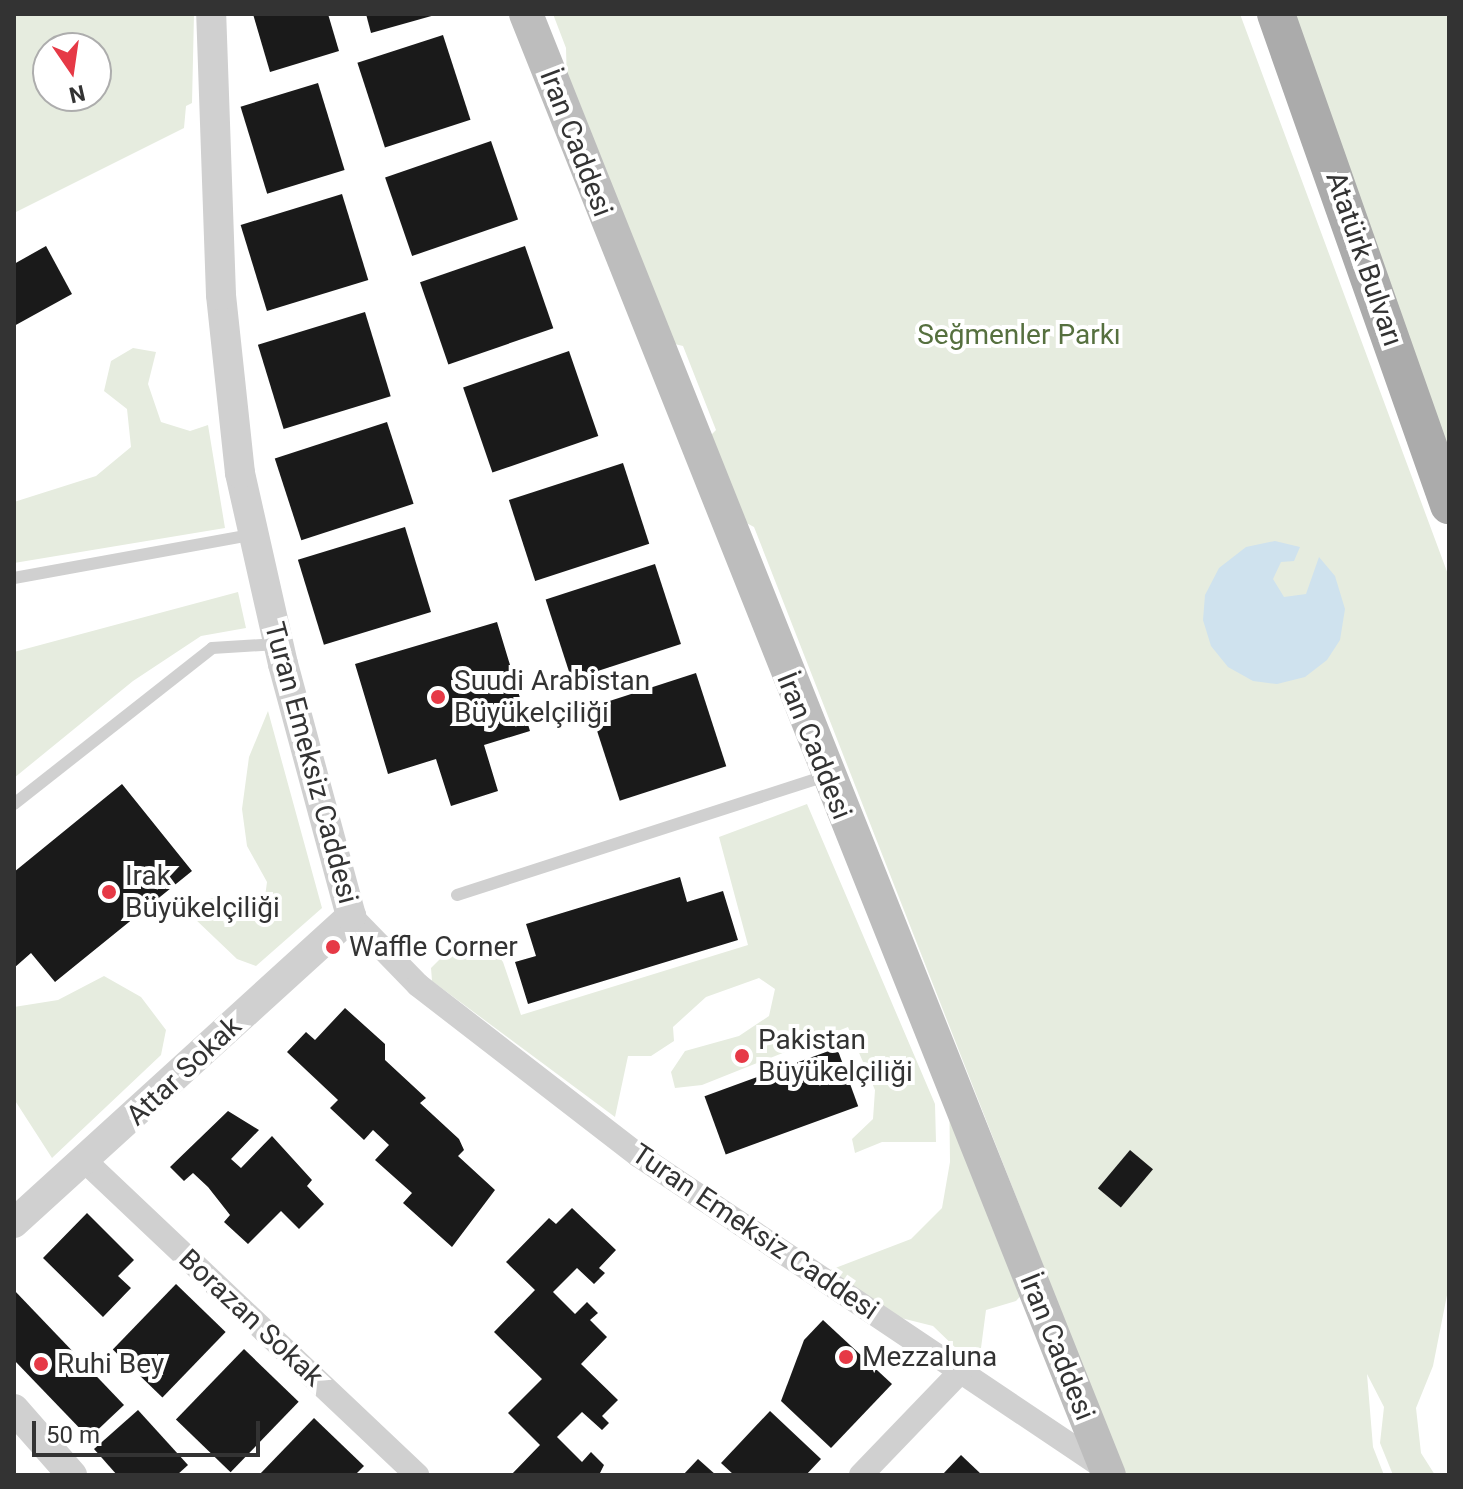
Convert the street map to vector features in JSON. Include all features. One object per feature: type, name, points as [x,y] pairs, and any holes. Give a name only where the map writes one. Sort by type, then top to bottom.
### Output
[{"type":"main road","name":"İran Caddesi","points":[[526,14],[826,776],[1107,1472]]},
{"type":"main road","name":"Atatürk Bulvarı","points":[[1276,14],[1449,505]]},
{"type":"street","name":"Turan Emeksiz Caddesi","points":[[211,14],[221,295],[251,535],[351,916],[418,985],[638,1155],[962,1370],[1107,1472]]},
{"type":"street","name":"Attar Sokak","points":[[14,1223],[86,1162],[351,916]]},
{"type":"street","name":"Borazan Sokak","points":[[86,1162],[417,1475]]},
{"type":"street","points":[[861,1475],[962,1370]]},
{"type":"street","points":[[14,1409],[72,1475]]},
{"type":"lane","points":[[14,578],[251,535]]},
{"type":"lane","points":[[14,804],[212,648],[278,644]]},
{"type":"lane","points":[[457,895],[826,776]]},
{"type":"green space","points":[[14,14],[194,14],[192,103],[186,106],[184,128],[14,213]]},
{"type":"green space","name":"Seğmenler Parkı","points":[[553,14],[1240,14],[1449,577],[1449,1285],[1433,1366],[1416,1408],[1421,1453],[1435,1475],[1393,1475],[1380,1443],[1384,1407],[1367,1374],[1373,1447],[1384,1475],[1125,1475],[754,527],[739,519],[704,442],[716,430],[683,346],[666,342],[567,86],[566,48]]},
{"type":"green space","points":[[1276,14],[1449,14],[1449,504]]},
{"type":"green space","points":[[133,348],[156,352],[148,384],[161,422],[190,431],[208,425],[225,528],[14,563],[14,502],[96,476],[131,447],[127,409],[104,391],[111,361]]},
{"type":"green space","points":[[238,592],[246,628],[201,636],[133,681],[14,778],[14,652]]},
{"type":"green space","points":[[268,711],[322,908],[256,966],[237,959],[194,918],[199,901],[212,898],[225,911],[250,911],[265,897],[267,882],[247,846],[242,809],[249,757]]},
{"type":"green space","points":[[807,804],[935,1104],[936,1142],[882,1142],[855,1153],[852,1139],[873,1119],[875,1090],[848,1027],[702,1085],[675,1088],[671,1072],[685,1051],[739,1036],[769,1016],[775,989],[759,978],[706,997],[673,1027],[674,1041],[651,1056],[628,1056],[615,1117],[432,981],[431,968],[451,948],[490,945],[503,962],[521,1015],[748,945],[719,837]]},
{"type":"green space","points":[[104,976],[141,997],[166,1030],[161,1055],[52,1158],[14,1099],[14,1007],[58,1000]]},
{"type":"green space","points":[[949,1079],[1024,1292],[1016,1301],[986,1310],[981,1348],[960,1352],[933,1326],[901,1318],[817,1275],[911,1239],[942,1208],[950,1162]]},
{"type":"water","points":[[1275,541],[1300,547],[1294,561],[1281,562],[1273,579],[1284,597],[1306,594],[1319,557],[1335,576],[1345,609],[1340,640],[1327,660],[1305,677],[1277,684],[1253,681],[1228,667],[1211,646],[1203,620],[1205,595],[1219,568],[1246,547]]},
{"type":"building","points":[[253,14],[328,14],[339,51],[270,72]]},
{"type":"building","points":[[366,14],[435,14],[435,15],[371,33]]},
{"type":"building","points":[[443,35],[471,120],[385,147],[357,63]]},
{"type":"building","points":[[318,83],[345,170],[267,194],[241,107]]},
{"type":"building","points":[[491,141],[518,219],[412,256],[385,177]]},
{"type":"building","points":[[342,194],[368,280],[267,311],[241,225]]},
{"type":"building","points":[[46,246],[72,294],[14,326],[14,264]]},
{"type":"building","points":[[525,246],[553,328],[448,364],[420,282]]},
{"type":"building","points":[[365,312],[391,396],[284,429],[258,345]]},
{"type":"building","points":[[569,351],[598,436],[492,473],[463,387]]},
{"type":"building","points":[[387,422],[414,504],[301,540],[275,458]]},
{"type":"building","points":[[623,463],[649,544],[535,581],[509,500]]},
{"type":"building","points":[[405,527],[431,612],[324,645],[298,560]]},
{"type":"building","points":[[655,564],[681,644],[572,679],[546,600]]},
{"type":"building","points":[[497,622],[530,731],[484,745],[498,791],[451,806],[436,759],[388,774],[355,664]]},
{"type":"building","points":[[696,673],[726,766],[620,801],[589,708]]},
{"type":"building","points":[[122,784],[192,871],[55,982],[31,953],[14,968],[14,872]]},
{"type":"building","points":[[680,877],[687,902],[723,891],[738,940],[528,1004],[515,962],[536,956],[526,924]]},
{"type":"building","points":[[345,1008],[385,1044],[385,1060],[426,1098],[420,1103],[459,1139],[464,1150],[458,1156],[495,1190],[452,1247],[403,1203],[412,1193],[375,1160],[389,1145],[373,1130],[364,1140],[330,1108],[338,1100],[287,1052],[306,1032],[315,1040]]},
{"type":"building","points":[[837,1048],[858,1106],[726,1154],[705,1096]]},
{"type":"building","points":[[228,1111],[259,1130],[231,1159],[241,1168],[272,1136],[312,1180],[307,1186],[324,1204],[299,1229],[281,1211],[248,1244],[224,1222],[230,1215],[208,1187],[193,1173],[184,1181],[170,1167]]},
{"type":"building","points":[[1130,1150],[1153,1169],[1121,1208],[1098,1188]]},
{"type":"building","points":[[572,1208],[616,1250],[599,1268],[605,1273],[594,1284],[577,1268],[553,1292],[575,1314],[587,1302],[598,1313],[590,1320],[607,1337],[581,1364],[618,1400],[602,1416],[609,1423],[602,1430],[582,1412],[557,1437],[582,1462],[591,1452],[604,1465],[599,1475],[511,1475],[540,1445],[508,1413],[542,1379],[494,1332],[535,1290],[506,1262],[549,1218],[556,1224]]},
{"type":"building","points":[[87,1213],[134,1260],[118,1276],[131,1288],[103,1317],[43,1258]]},
{"type":"building","points":[[176,1284],[226,1332],[162,1397],[113,1349]]},
{"type":"building","points":[[14,1290],[124,1405],[89,1438],[14,1360]]},
{"type":"building","points":[[823,1320],[892,1384],[831,1448],[781,1401],[804,1340]]},
{"type":"building","points":[[244,1349],[299,1402],[231,1472],[176,1419]]},
{"type":"building","points":[[138,1410],[188,1465],[177,1475],[117,1475],[94,1449]]},
{"type":"building","points":[[770,1411],[821,1459],[806,1475],[734,1475],[721,1463]]},
{"type":"building","points":[[314,1418],[364,1466],[355,1475],[259,1475]]},
{"type":"building","points":[[961,1455],[982,1475],[942,1475]]},
{"type":"building","points":[[698,1459],[716,1475],[683,1475]]},
{"type":"place","name":"Suudi Arabistan Büyükelçiliği","points":[[438,697]]},
{"type":"place","name":"Irak Büyükelçiliği","points":[[109,892]]},
{"type":"place","name":"Waffle Corner","points":[[333,947]]},
{"type":"place","name":"Pakistan Büyükelçiliği","points":[[742,1056]]},
{"type":"place","name":"Mezzaluna","points":[[846,1357]]},
{"type":"place","name":"Ruhi Bey","points":[[41,1364]]}]
